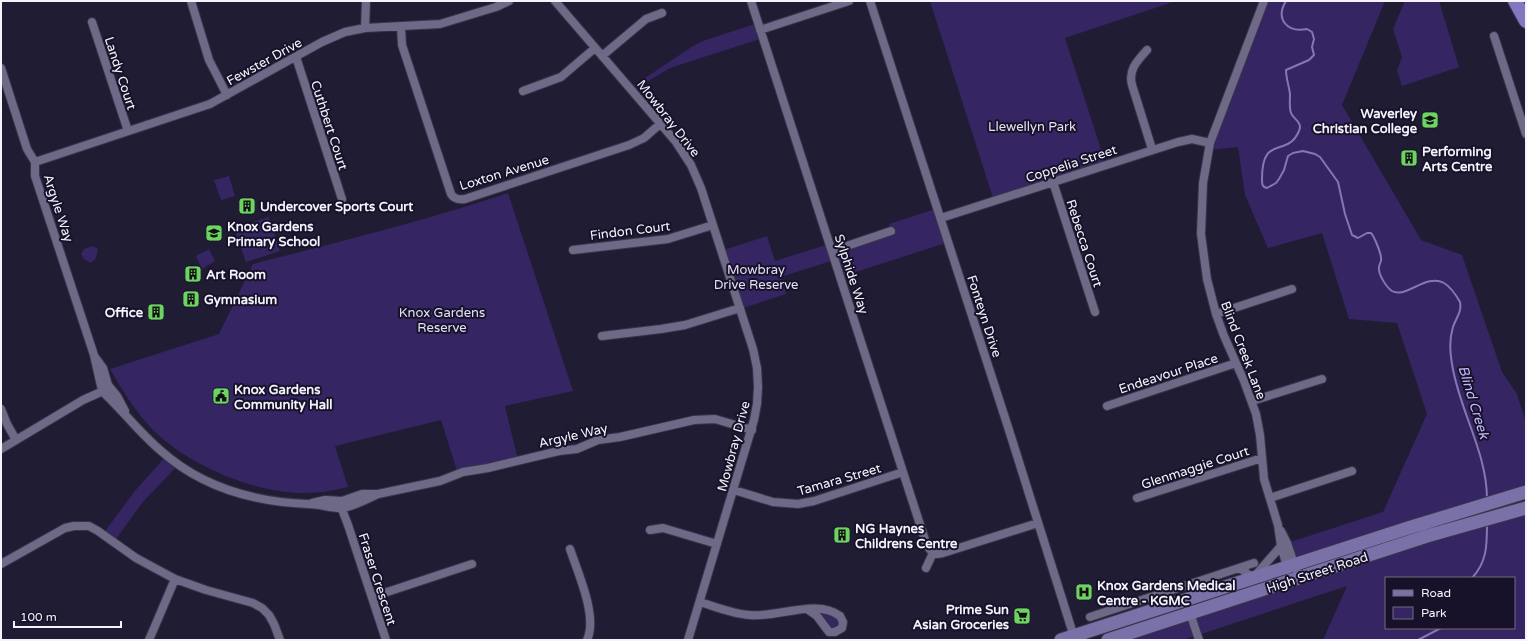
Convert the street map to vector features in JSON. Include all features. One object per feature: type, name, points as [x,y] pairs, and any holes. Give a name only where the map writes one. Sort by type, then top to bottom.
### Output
[{"type":"highway","points":[[1515,1],[1526,21]]},
{"type":"highway","points":[[1523,1],[1526,6]]},
{"type":"main road","name":"High Street Road","points":[[1070,639],[1103,626],[1291,565],[1526,492]]},
{"type":"main road","name":"High Street Road","points":[[1108,640],[1479,520],[1526,508]]},
{"type":"street","points":[[191,1],[209,60],[227,95]]},
{"type":"street","points":[[365,28],[366,1]]},
{"type":"street","name":"Fewster Drive","points":[[35,162],[203,107],[333,37],[352,30],[432,25],[448,22],[496,7],[509,1]]},
{"type":"street","name":"Mowbray Drive","points":[[555,1],[676,142],[694,170],[740,308],[753,349],[757,368],[758,404],[752,430],[688,640]]},
{"type":"street","name":"Sylphide Way","points":[[751,1],[927,546],[933,553]]},
{"type":"street","points":[[760,30],[849,1]]},
{"type":"street","name":"Fonteyn Drive","points":[[870,1],[1038,522],[1070,639]]},
{"type":"street","name":"Blind Creek Lane","points":[[1264,1],[1210,143],[1203,183],[1201,234],[1207,279],[1216,314],[1252,401],[1258,425],[1264,479],[1278,525],[1281,546],[1291,565]]},
{"type":"street","points":[[602,56],[646,20],[662,13]]},
{"type":"street","name":"Landy Court","points":[[92,22],[128,131]]},
{"type":"street","name":"Loxton Avenue","points":[[401,27],[402,45],[448,186],[452,196],[458,199],[465,199],[629,145],[644,138],[660,124]]},
{"type":"street","points":[[1494,36],[1526,134]]},
{"type":"street","points":[[523,91],[561,77],[595,48]]},
{"type":"street","points":[[1147,50],[1133,68],[1131,81],[1152,150]]},
{"type":"street","name":"Cuthbert Court","points":[[296,58],[342,199]]},
{"type":"street","name":"Argyle Way","points":[[1,68],[27,149],[35,162],[35,176],[104,388]]},
{"type":"street","name":"Coppelia Street","points":[[941,218],[1152,150],[1188,140],[1197,140],[1210,143]]},
{"type":"street","name":"Rebecca Court","points":[[1053,182],[1095,312]]},
{"type":"street","name":"Findon Court","points":[[573,250],[668,239],[713,224]]},
{"type":"street","points":[[832,251],[891,231]]},
{"type":"street","points":[[1216,314],[1292,289]]},
{"type":"street","points":[[602,336],[661,330],[686,325],[740,308]]},
{"type":"street","name":"Endeavour Place","points":[[1107,406],[1236,363]]},
{"type":"street","points":[[1252,401],[1322,379]]},
{"type":"street","points":[[1,449],[83,400],[92,392],[104,388],[145,436],[163,453],[207,481],[252,497],[279,502],[343,504]]},
{"type":"street","points":[[1,409],[16,440]]},
{"type":"street","name":"Argyle Way","points":[[343,504],[378,494],[445,480],[470,470],[488,468],[559,451],[577,449],[598,440],[620,437],[694,420],[715,419],[752,430]]},
{"type":"street","name":"Glenmaggie Court","points":[[1136,498],[1262,458]]},
{"type":"street","points":[[1270,498],[1352,471]]},
{"type":"street","name":"Tamara Street","points":[[734,490],[780,503],[805,503],[903,472]]},
{"type":"street","name":"Fraser Crescent","points":[[343,504],[348,525],[386,640]]},
{"type":"street","points":[[926,568],[933,553],[943,553],[1038,522]]},
{"type":"street","points":[[1,564],[65,528],[85,525],[98,531],[130,554],[175,579],[206,590],[258,605],[269,615],[280,640]]},
{"type":"street","name":"Blind Creek Lane","points":[[1278,525],[1287,543],[1295,579]]},
{"type":"street","points":[[650,530],[663,528],[717,544]]},
{"type":"street","points":[[1253,578],[1281,546]]},
{"type":"street","points":[[570,549],[589,610],[591,625],[587,640]]},
{"type":"street","points":[[372,597],[472,564]]},
{"type":"street","points":[[1090,617],[1254,564]]},
{"type":"street","name":"High Street Road","points":[[1240,568],[1253,578]]},
{"type":"street","points":[[149,640],[175,579]]},
{"type":"street","points":[[1185,600],[1199,640]]},
{"type":"street","points":[[700,602],[750,615],[766,615],[808,609]]},
{"type":"street","points":[[1103,626],[1111,610]]},
{"type":"green space","name":"Llewellyn Park","points":[[930,1],[1176,1],[1065,38],[1106,165],[994,201]]},
{"type":"green space","points":[[1264,1],[1385,1],[1342,105],[1421,240],[1462,255],[1502,372],[1517,394],[1526,423],[1526,492],[1294,564],[1287,543],[1383,512],[1427,414],[1397,323],[1349,319],[1322,233],[1268,248],[1245,195],[1238,147],[1208,150]]},
{"type":"green space","points":[[1405,1],[1439,1],[1459,67],[1402,86],[1397,70],[1402,57],[1393,29]]},
{"type":"green space","points":[[758,23],[763,38],[670,68],[632,91],[630,88],[693,46],[703,41]]},
{"type":"green space","points":[[229,176],[235,196],[221,200],[214,180]]},
{"type":"green space","name":"Knox Gardens Reserve","points":[[508,193],[573,391],[505,406],[518,460],[458,474],[441,420],[335,446],[348,487],[322,492],[306,493],[286,492],[265,488],[243,482],[201,464],[182,453],[165,440],[150,427],[139,413],[110,369],[219,334],[253,264],[413,222]]},
{"type":"green space","name":"Mowbray Drive Reserve","points":[[938,208],[949,242],[840,277],[834,260],[781,277],[786,294],[740,309],[721,251],[767,236],[775,261],[829,244],[831,251],[891,231],[889,224]]},
{"type":"green space","points":[[269,217],[280,251],[246,262],[234,228]]},
{"type":"green space","points":[[93,246],[98,249],[96,258],[91,263],[84,259],[81,254],[84,249]]},
{"type":"green space","points":[[209,249],[215,261],[202,269],[196,256]]},
{"type":"green space","points":[[166,456],[179,464],[142,503],[114,542],[103,534],[134,492]]},
{"type":"green space","points":[[1526,508],[1526,640],[1323,640],[1347,586],[1183,640],[1108,640]]},
{"type":"green space","points":[[814,608],[837,613],[843,625],[831,632]]},
{"type":"waterway","name":"Blind Creek","points":[[1286,1],[1282,14],[1285,23],[1294,29],[1307,29],[1312,32],[1314,39],[1312,47],[1314,55],[1309,60],[1286,70],[1290,94],[1290,111],[1299,123],[1300,128],[1294,139],[1288,144],[1276,148],[1266,156],[1263,165],[1263,185],[1267,188],[1276,183],[1284,170],[1288,156],[1293,153],[1303,151],[1315,154],[1320,157],[1338,182],[1345,214],[1352,235],[1358,238],[1367,233],[1371,233],[1374,237],[1381,256],[1379,270],[1387,287],[1398,293],[1404,292],[1423,283],[1437,281],[1447,285],[1455,294],[1460,302],[1460,306],[1450,341],[1452,364],[1460,398],[1483,465],[1487,499]]},
{"type":"waterway","name":"Blind Creek","points":[[1473,577],[1481,566],[1485,553],[1487,524]]},
{"type":"waterway","name":"Blind Creek","points":[[1418,640],[1439,629]]},
{"type":"place","name":"Waverley Christian College","points":[[1430,120]]},
{"type":"place","name":"Performing Arts Centre","points":[[1409,158]]},
{"type":"place","name":"Undercover Sports Court","points":[[247,206]]},
{"type":"place","name":"Knox Gardens Primary School","points":[[214,233]]},
{"type":"place","name":"Art Room","points":[[193,274]]},
{"type":"place","name":"Gymnasium","points":[[191,299]]},
{"type":"place","name":"Office","points":[[156,312]]},
{"type":"place","name":"Knox Gardens Community Hall","points":[[221,396]]},
{"type":"place","name":"NG Haynes Childrens Centre","points":[[842,535]]},
{"type":"place","name":"Knox Gardens Medical Centre - KGMC","points":[[1084,592]]},
{"type":"place","name":"Prime Sun Asian Groceries","points":[[1022,616]]}]
